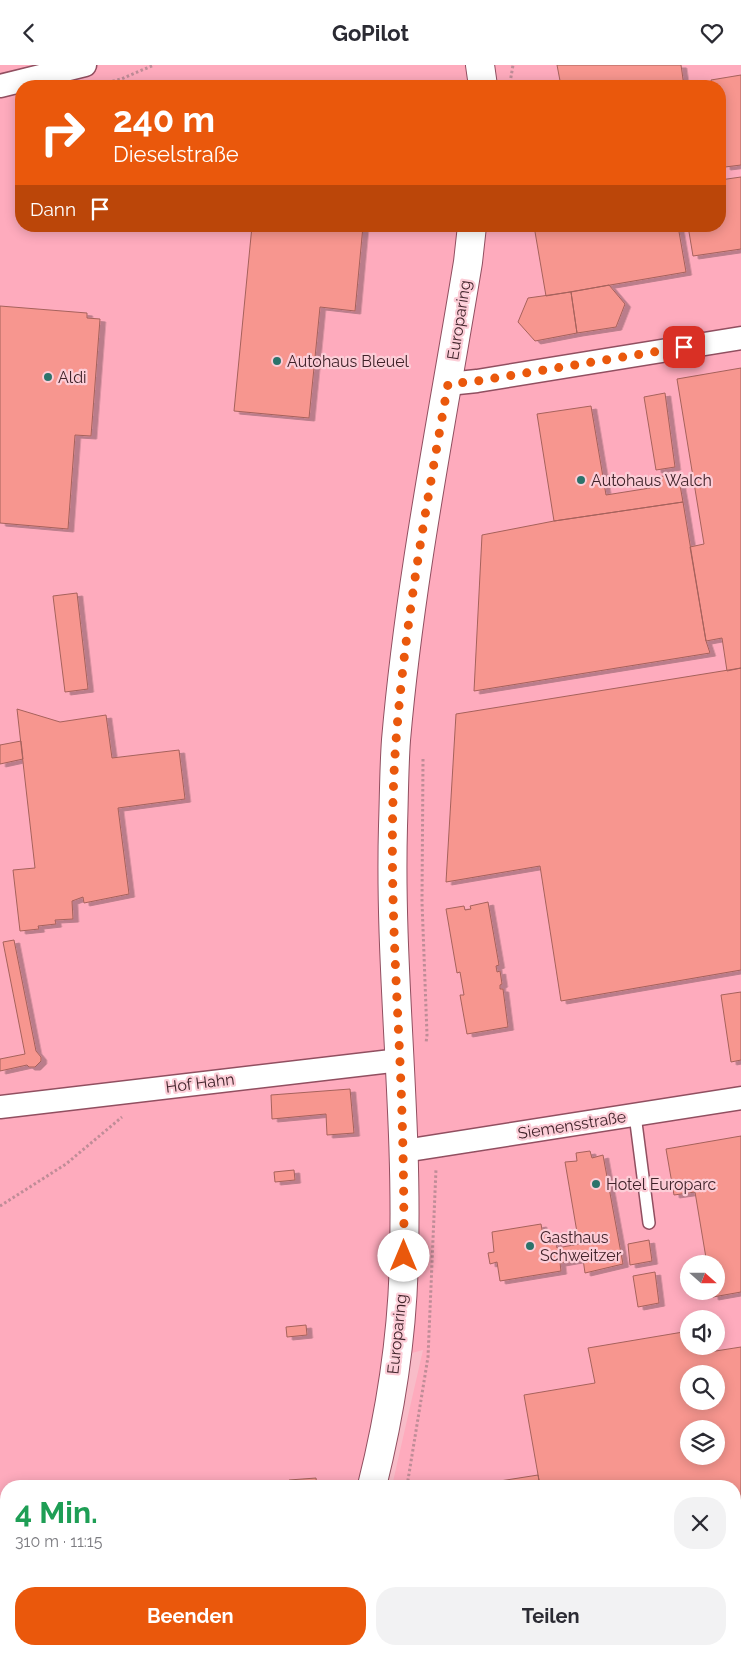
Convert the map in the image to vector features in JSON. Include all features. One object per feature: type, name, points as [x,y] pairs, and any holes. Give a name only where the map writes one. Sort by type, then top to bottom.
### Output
[{"type":"street","points":[[24,80],[84,65]]},
{"type":"street","points":[[480,65],[481,80]]},
{"type":"street","points":[[0,86],[15,82]]},
{"type":"street","name":"Europaring","points":[[374,1480],[397,1360],[404,1256],[404,1151],[392,912],[396,741],[416,565],[448,384],[471,232]]},
{"type":"street","points":[[448,384],[477,381],[741,338]]},
{"type":"street","name":"Hof Hahn","points":[[0,1107],[400,1060]]},
{"type":"street","name":"Siemensstraße","points":[[404,1151],[741,1098]]},
{"type":"lane","points":[[634,1115],[649,1223]]},
{"type":"path","points":[[117,80],[154,65]]},
{"type":"path","points":[[511,80],[513,65]]},
{"type":"path","points":[[423,757],[422,902],[428,1035],[425,1050]]},
{"type":"path","points":[[0,1206],[66,1164],[126,1114]]},
{"type":"path","points":[[408,1480],[428,1357],[437,1146]]},
{"type":"shaded area","points":[[0,65],[741,65],[741,1480],[393,1480],[423,1350],[386,1360],[363,1480],[0,1480]]},
{"type":"building","points":[[557,65],[681,65],[683,80],[560,80]]},
{"type":"building","points":[[741,75],[741,165],[726,167],[726,80],[711,80]]},
{"type":"building","points":[[741,177],[741,249],[693,256],[689,232],[726,232],[726,179]]},
{"type":"building","name":"Autohaus Bleuel","points":[[251,232],[362,232],[355,311],[320,307],[309,418],[234,411]]},
{"type":"building","points":[[535,232],[679,232],[686,272],[546,296]]},
{"type":"building","points":[[609,285],[625,304],[616,327],[577,333],[571,292]]},
{"type":"building","points":[[571,292],[577,333],[535,341],[518,322],[528,298]]},
{"type":"building","name":"Aldi","points":[[0,306],[87,313],[87,318],[100,319],[91,436],[75,435],[68,529],[0,523]]},
{"type":"building","points":[[741,368],[741,668],[727,671],[722,638],[706,641],[690,547],[704,544],[677,379]]},
{"type":"building","points":[[665,393],[675,467],[656,470],[644,397]]},
{"type":"building","points":[[591,406],[606,495],[650,488],[657,477],[678,474],[683,502],[554,521],[537,414]]},
{"type":"building","points":[[683,502],[706,641],[710,653],[474,691],[482,535],[554,521]]},
{"type":"building","points":[[77,593],[88,689],[65,692],[53,596]]},
{"type":"building","points":[[741,668],[741,970],[561,1001],[540,866],[446,882],[456,714]]},
{"type":"building","points":[[17,709],[60,722],[106,715],[112,758],[179,750],[185,799],[118,808],[129,894],[84,903],[83,897],[72,901],[73,919],[55,920],[56,924],[38,926],[39,929],[20,931],[13,870],[35,868]]},
{"type":"building","points":[[21,741],[23,759],[0,764],[0,745]]},
{"type":"building","points":[[488,902],[499,965],[496,966],[497,972],[500,971],[502,984],[500,989],[503,989],[508,1027],[467,1034],[460,995],[464,995],[460,972],[457,973],[446,909],[464,906],[465,910],[471,909],[470,906]]},
{"type":"building","points":[[14,940],[36,1051],[41,1057],[41,1061],[35,1067],[27,1065],[0,1071],[0,1059],[25,1054],[3,942]]},
{"type":"building","points":[[741,992],[741,1060],[731,1062],[721,995]]},
{"type":"building","points":[[350,1089],[354,1133],[327,1135],[326,1114],[272,1119],[271,1095]]},
{"type":"building","points":[[741,1136],[741,1292],[725,1295],[725,1255],[706,1255],[695,1192],[674,1195],[666,1149]]},
{"type":"building","points":[[590,1151],[592,1158],[603,1155],[623,1264],[585,1273],[583,1259],[560,1263],[561,1271],[500,1281],[497,1262],[490,1264],[488,1253],[494,1252],[492,1232],[541,1224],[543,1235],[554,1234],[557,1248],[579,1244],[565,1162],[577,1161],[576,1153]]},
{"type":"building","points":[[294,1170],[295,1180],[275,1182],[274,1172]]},
{"type":"building","points":[[649,1240],[652,1261],[630,1265],[628,1244]]},
{"type":"building","points":[[655,1272],[659,1303],[638,1307],[633,1276]]},
{"type":"building","points":[[306,1325],[307,1335],[287,1337],[286,1327]]},
{"type":"building","points":[[680,1333],[680,1355],[725,1355],[725,1350],[741,1347],[741,1480],[539,1480],[524,1395],[595,1383],[588,1348]]},
{"type":"building","points":[[538,1475],[539,1480],[506,1480]]},
{"type":"building","points":[[316,1478],[316,1480],[289,1480]]},
{"type":"place","name":"Autohaus Bleuel","points":[[277,361]]},
{"type":"place","name":"Aldi","points":[[48,377]]},
{"type":"place","name":"Autohaus Walch","points":[[581,480]]},
{"type":"place","name":"Hotel Europarc","points":[[596,1184]]},
{"type":"place","name":"Gasthaus Schweitzer","points":[[530,1246]]},
{"type":"route","points":[[404,1256],[404,1151],[392,912],[396,741],[416,565],[448,384],[477,381],[684,347]]}]
